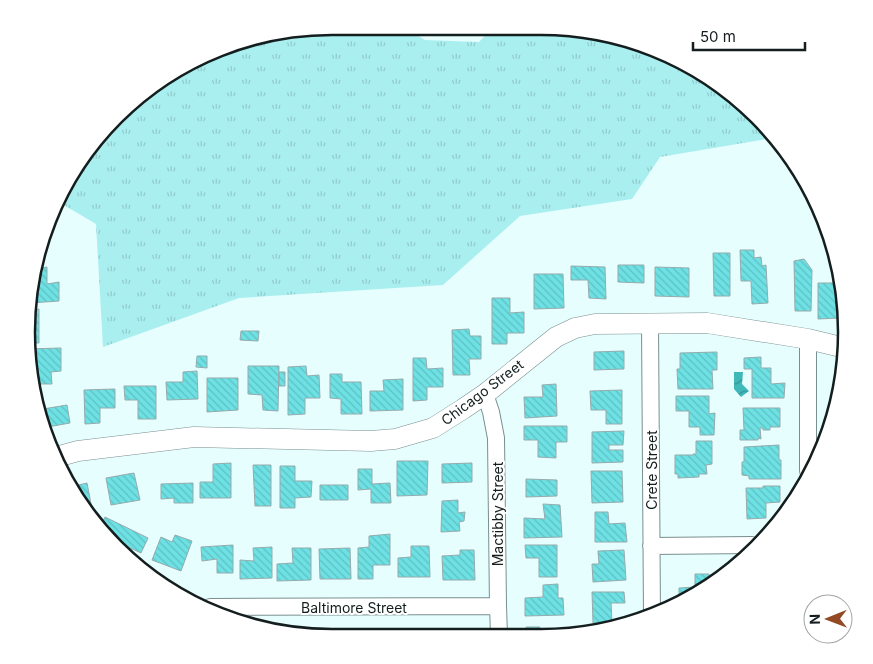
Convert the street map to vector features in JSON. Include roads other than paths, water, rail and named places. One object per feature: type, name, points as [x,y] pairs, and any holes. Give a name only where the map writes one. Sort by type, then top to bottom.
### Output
[{"type":"street","name":"Chicago Street","points":[[62,455],[78,451],[194,437],[371,441],[395,438],[433,428],[485,394],[556,337],[575,328],[596,324],[707,323],[837,346]]},
{"type":"street","name":"Crete Street","points":[[650,324],[652,607]]},
{"type":"street","points":[[808,340],[808,461]]},
{"type":"street","name":"Mactibby Street","points":[[485,394],[492,412],[496,438],[499,629]]},
{"type":"street","points":[[651,546],[748,545]]},
{"type":"street","name":"Baltimore Street","points":[[221,607],[498,606]]},
{"type":"water","points":[[734,372],[743,372],[742,384],[749,391],[741,397],[734,389]]}]
